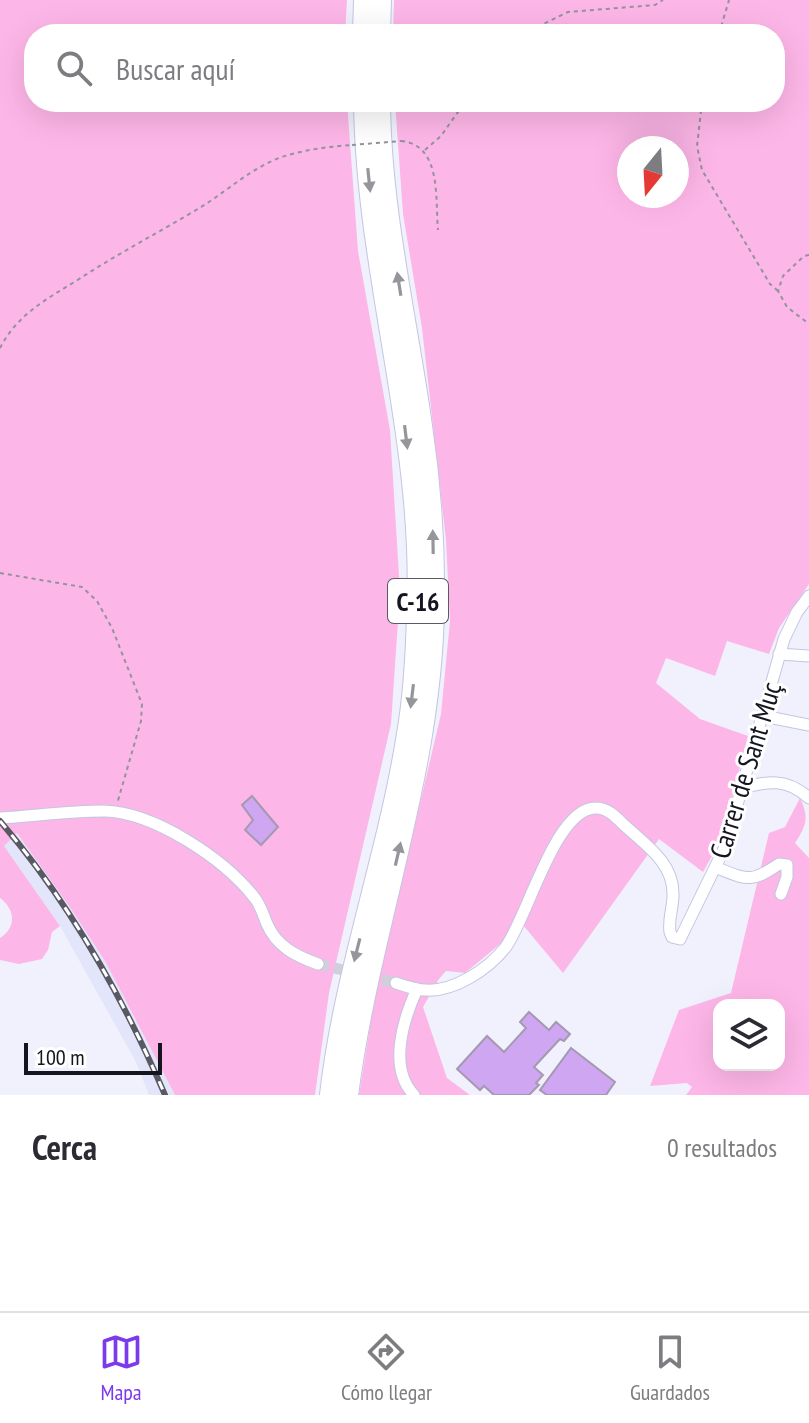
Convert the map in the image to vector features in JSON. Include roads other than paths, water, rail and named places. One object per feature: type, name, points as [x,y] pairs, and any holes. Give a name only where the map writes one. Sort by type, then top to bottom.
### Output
[{"type":"highway","points":[[363,24],[364,0]]},
{"type":"highway","points":[[380,24],[381,0]]},
{"type":"highway","name":"C-16","points":[[330,1095],[353,966],[407,736],[418,610],[415,513],[373,225],[365,112]]},
{"type":"highway","name":"C-16","points":[[348,1095],[356,1032],[369,970],[424,736],[434,610],[433,526],[422,428],[391,228],[381,112]]},
{"type":"street","name":"Carrer de Sant Muç","points":[[417,989],[436,990],[464,980],[503,951],[558,840],[574,819],[593,808],[614,815],[667,867],[673,894],[669,925],[672,937],[680,939],[717,868],[779,654],[791,623],[809,596]]},
{"type":"street","points":[[779,654],[809,656]]},
{"type":"street","points":[[763,716],[809,725]]},
{"type":"street","points":[[741,788],[777,781],[793,786],[809,798]]},
{"type":"street","points":[[0,818],[114,812],[183,837],[237,876],[258,902],[277,940],[296,956],[318,964]]},
{"type":"street","points":[[717,868],[751,879],[760,877],[779,864],[787,865],[781,894]]},
{"type":"street","points":[[396,983],[417,989],[406,1020],[400,1061],[404,1082],[414,1095]]},
{"type":"tunnel","points":[[318,964],[396,983]]},
{"type":"railway","points":[[0,821],[49,884],[93,952],[131,1022],[165,1095]]}]
